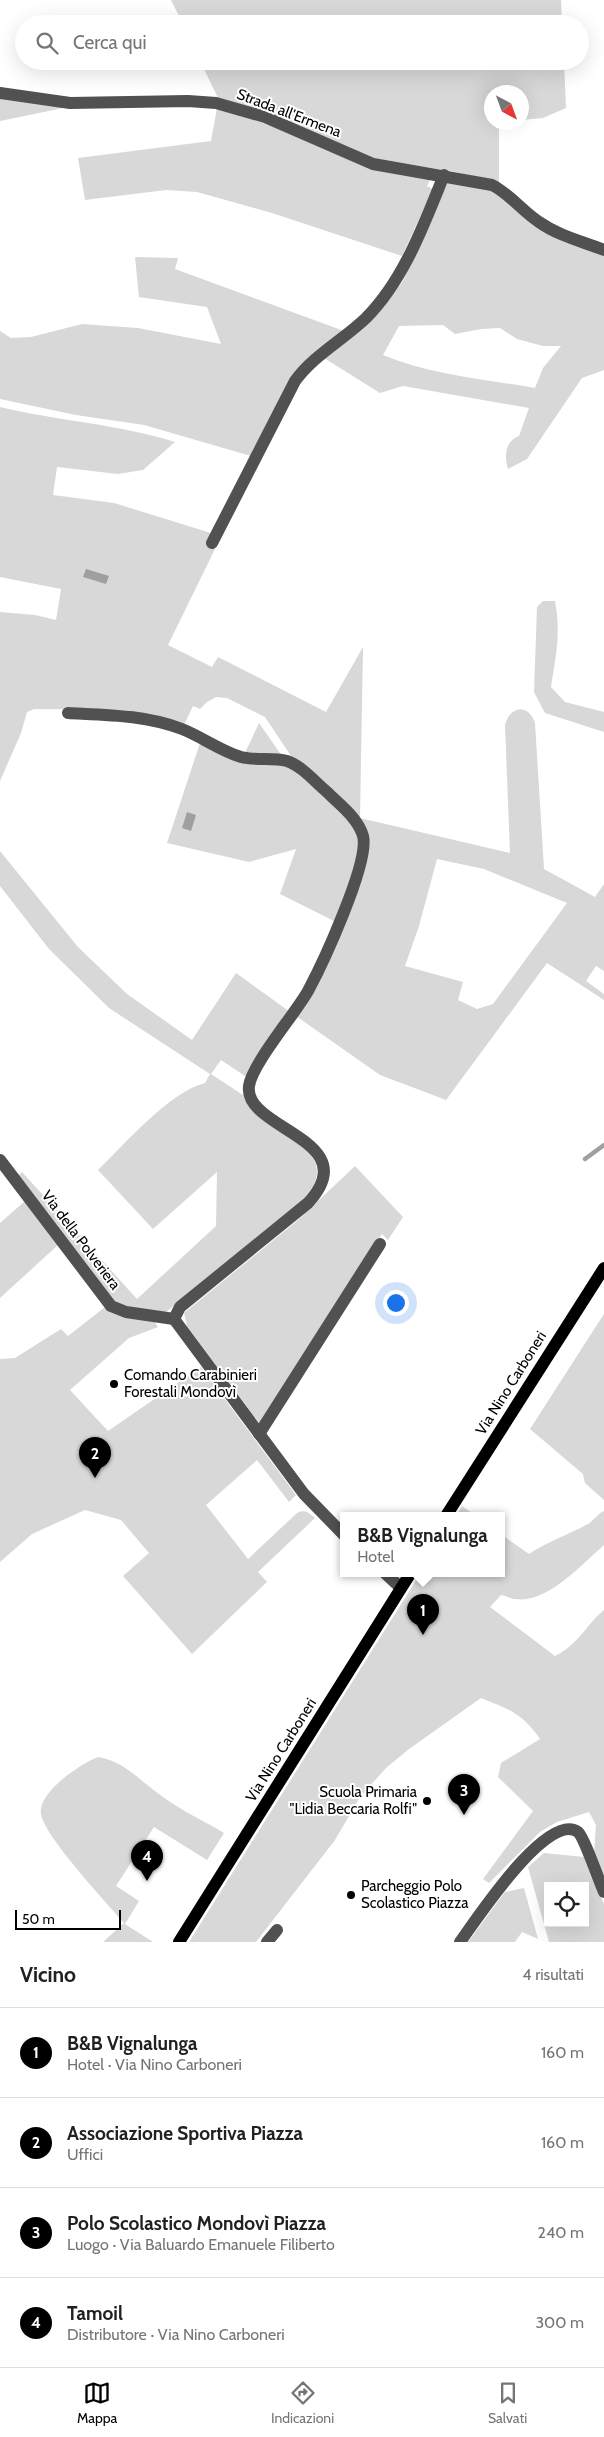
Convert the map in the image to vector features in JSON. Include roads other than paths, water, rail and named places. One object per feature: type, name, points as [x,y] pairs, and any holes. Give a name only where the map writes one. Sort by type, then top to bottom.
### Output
[{"type":"main road","name":"Via Nino Carboneri","points":[[449,1512],[604,1268]]},
{"type":"main road","name":"Via Nino Carboneri","points":[[179,1942],[408,1577]]},
{"type":"street","name":"Strada all'Ermena","points":[[0,92],[70,103],[188,100],[216,103],[265,118],[373,164],[444,175],[492,185],[549,229],[563,236],[604,250]]},
{"type":"street","points":[[212,543],[295,381],[311,362],[367,317],[392,286],[444,175]]},
{"type":"street","points":[[68,713],[133,716],[153,720],[183,729],[243,757],[290,762],[347,812],[358,825],[364,837],[361,861],[336,932],[307,992],[259,1066],[249,1088],[251,1098],[257,1108],[307,1143],[318,1154],[323,1168],[320,1187],[308,1203],[180,1307],[174,1319],[308,1500],[340,1531]]},
{"type":"street","name":"Via della Polveriera","points":[[0,1160],[111,1306],[126,1312],[174,1319]]},
{"type":"street","points":[[259,1434],[380,1244]]},
{"type":"street","points":[[389,1577],[401,1588]]},
{"type":"street","points":[[460,1942],[518,1865],[555,1831],[569,1828],[580,1835],[604,1892]]},
{"type":"street","points":[[267,1942],[277,1930]]},
{"type":"waterway","points":[[585,1159],[604,1145]]},
{"type":"place","name":"Comando Carabinieri Forestali Mondovì","points":[[114,1384]]},
{"type":"place","name":"Associazione Sportiva Piazza","points":[[95,1478]]},
{"type":"place","name":"B&B Vignalunga","points":[[423,1635]]},
{"type":"place","name":"Scuola Primaria \"Lidia Beccaria Rolfi\"","points":[[427,1801]]},
{"type":"place","name":"Polo Scolastico Mondovì Piazza","points":[[464,1815]]},
{"type":"place","name":"Tamoil","points":[[147,1881]]},
{"type":"place","name":"Parcheggio Polo Scolastico Piazza","points":[[351,1895]]}]
